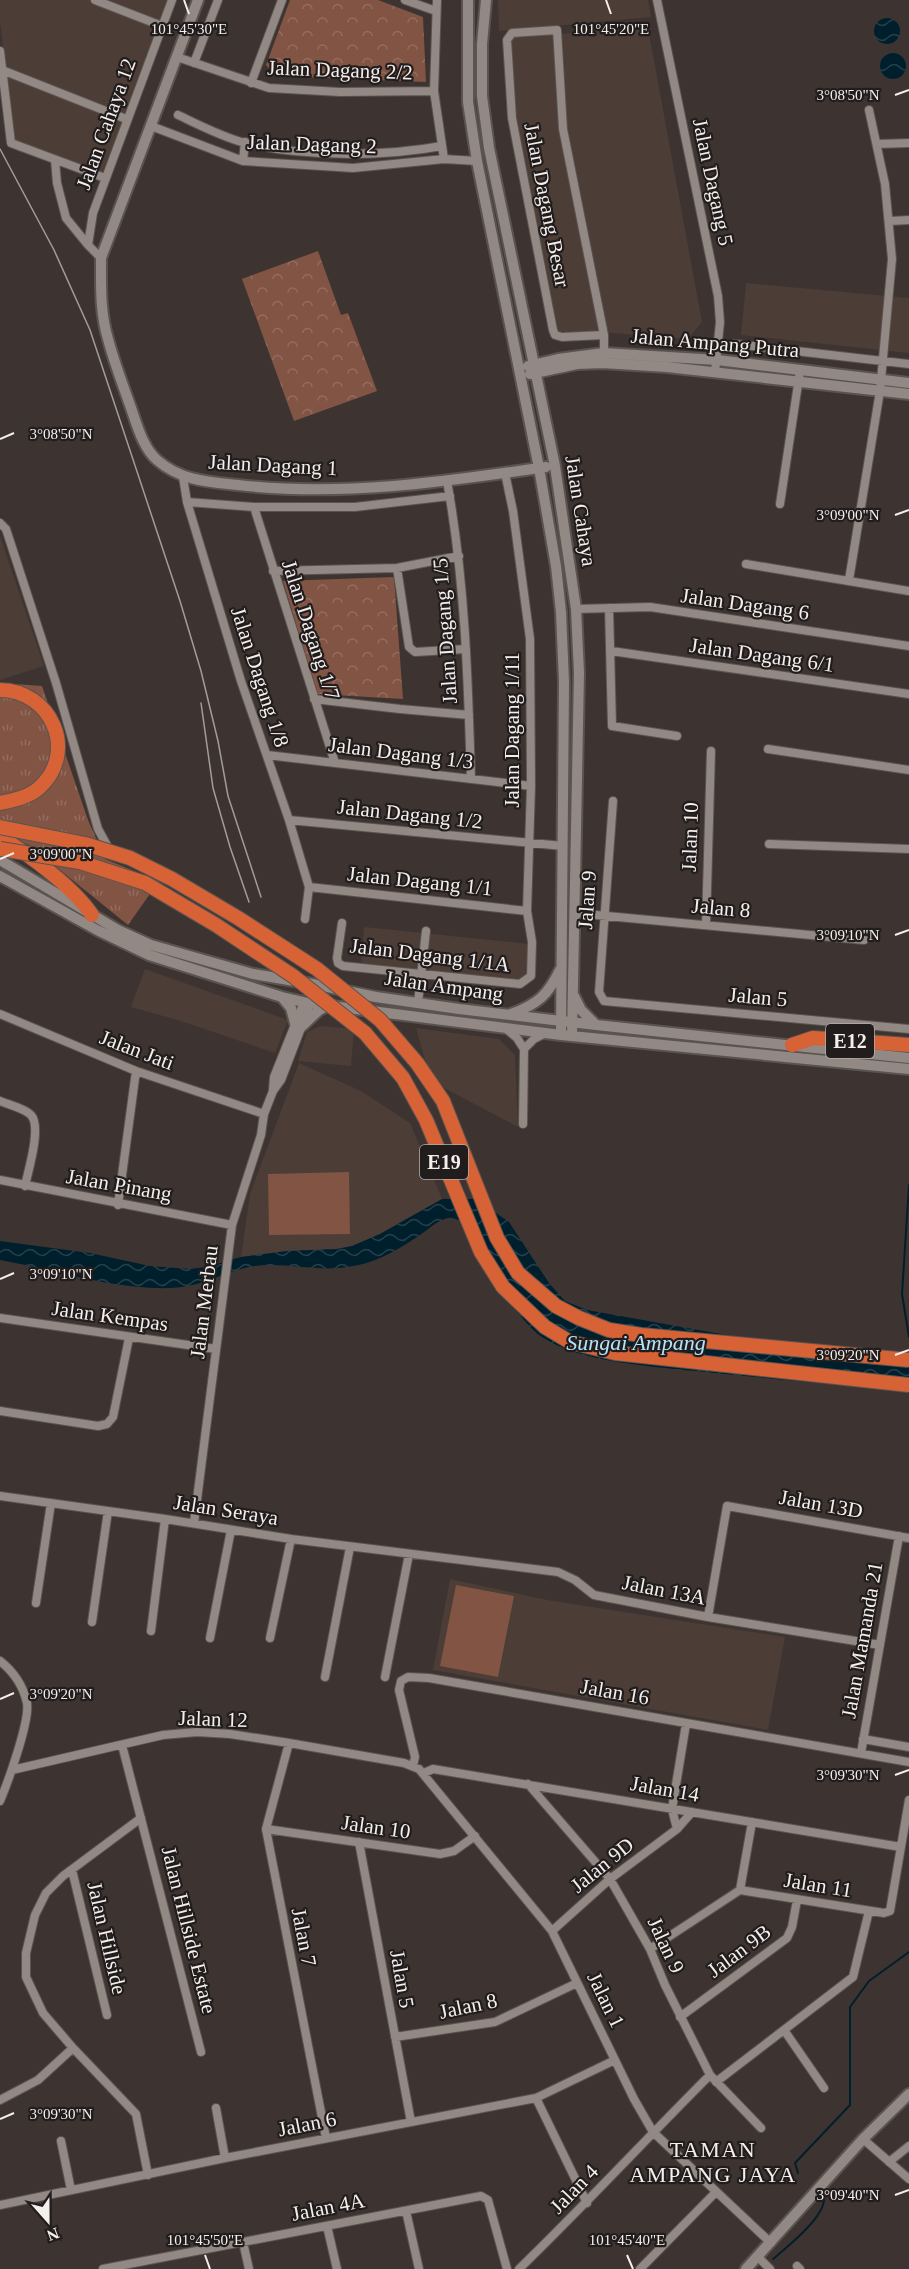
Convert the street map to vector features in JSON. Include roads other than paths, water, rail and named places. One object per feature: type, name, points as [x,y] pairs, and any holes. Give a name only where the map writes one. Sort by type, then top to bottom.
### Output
[{"type":"highway","points":[[0,690],[25,694],[39,704],[54,724],[58,752],[50,775],[39,788],[15,800],[0,803]]},
{"type":"highway","name":"E19","points":[[0,827],[85,844],[130,858],[172,879],[317,969],[380,1020],[417,1063],[443,1101],[497,1238],[518,1273],[556,1306],[609,1330],[641,1335],[909,1360]]},
{"type":"highway","points":[[0,837],[82,900],[92,915]]},
{"type":"highway","name":"E19","points":[[0,849],[80,862],[145,883],[216,925],[293,976],[365,1033],[403,1078],[426,1120],[482,1252],[503,1287],[545,1327],[570,1342],[615,1353],[909,1385]]},
{"type":"highway","name":"E12","points":[[799,1050],[813,1038],[909,1045]]},
{"type":"main road","name":"Jalan Dagang 1","points":[[198,0],[102,258],[101,296],[107,337],[144,442],[155,458],[166,468],[183,477],[273,489],[415,486],[555,466]]},
{"type":"main road","name":"Jalan Cahaya","points":[[486,1],[482,44],[482,96],[489,148],[555,466],[576,609],[579,673],[575,913],[573,996],[567,1022]]},
{"type":"main road","name":"Jalan Cahaya","points":[[469,3],[468,102],[477,161],[540,468],[561,612],[564,682],[562,967],[567,1035]]},
{"type":"main road","points":[[529,343],[544,356],[558,363],[543,384],[541,399]]},
{"type":"main road","name":"Jalan Ampang Putra","points":[[520,372],[604,353],[717,360],[799,376],[881,386],[909,394]]},
{"type":"main road","name":"Jalan Ampang Putra","points":[[558,363],[602,363],[799,376]]},
{"type":"main road","name":"Jalan Ampang Putra","points":[[881,386],[909,383]]},
{"type":"main road","name":"Jalan Ampang","points":[[0,860],[118,930],[151,945],[232,970],[376,997],[799,1050],[909,1069]]},
{"type":"main road","name":"Jalan Ampang","points":[[0,876],[97,930],[149,955],[308,1003],[567,1035],[909,1058]]},
{"type":"main road","points":[[508,1015],[525,1008],[547,994],[562,967]]},
{"type":"main road","points":[[296,982],[306,992],[308,1003],[317,996],[352,1001],[376,997]]},
{"type":"main road","points":[[573,996],[581,1010],[597,1025]]},
{"type":"main road","points":[[282,997],[291,1008],[298,1025],[329,1005]]},
{"type":"main road","points":[[746,2269],[805,2206],[862,2139],[909,2094]]},
{"type":"street","points":[[95,0],[162,26]]},
{"type":"street","name":"Jalan Cahaya 12","points":[[88,245],[93,213],[105,178],[172,0]]},
{"type":"street","points":[[194,63],[218,0]]},
{"type":"street","points":[[251,83],[282,0]]},
{"type":"street","points":[[405,0],[436,11]]},
{"type":"street","points":[[437,0],[434,91],[444,159]]},
{"type":"street","name":"Jalan Dagang 5","points":[[657,0],[718,296],[720,322],[715,372]]},
{"type":"street","name":"Jalan Dagang Besar","points":[[557,30],[563,129],[604,335],[562,337],[555,335],[553,330],[512,118],[507,40],[512,33],[557,30]]},
{"type":"street","points":[[0,51],[11,143],[105,178]]},
{"type":"street","name":"Jalan Dagang 2/2","points":[[177,57],[269,88],[340,92],[434,91]]},
{"type":"street","points":[[2,70],[126,119]]},
{"type":"street","points":[[849,580],[881,386],[892,259],[890,221],[878,144],[869,110]]},
{"type":"street","points":[[178,115],[245,142],[296,150],[416,151],[442,146]]},
{"type":"street","name":"Jalan Dagang 2","points":[[151,126],[243,161],[352,168],[444,159],[477,161]]},
{"type":"street","points":[[243,161],[245,142]]},
{"type":"street","points":[[878,144],[909,143]]},
{"type":"street","points":[[55,160],[57,183],[66,218],[102,258]]},
{"type":"street","points":[[890,221],[909,220]]},
{"type":"street","points":[[604,335],[604,353]]},
{"type":"street","points":[[735,344],[909,364]]},
{"type":"street","points":[[780,504],[799,376]]},
{"type":"street","name":"Jalan Dagang 1/11","points":[[506,473],[530,639],[531,786],[527,910],[532,942],[531,976],[520,984]]},
{"type":"street","name":"Jalan Dagang 1/8","points":[[183,477],[186,502],[241,681],[289,820],[309,888]]},
{"type":"street","name":"Jalan Dagang 1/5","points":[[447,481],[459,556],[466,649],[471,779]]},
{"type":"street","points":[[186,502],[254,507],[355,507],[450,496]]},
{"type":"street","name":"Jalan Dagang 1/7","points":[[254,507],[335,763]]},
{"type":"street","points":[[0,523],[6,529],[57,683],[106,847],[195,897]]},
{"type":"street","points":[[273,571],[397,568],[459,556]]},
{"type":"street","points":[[746,564],[909,591]]},
{"type":"street","points":[[397,568],[409,647],[415,652],[466,649]]},
{"type":"street","name":"Jalan Dagang 6","points":[[576,609],[650,607],[909,646]]},
{"type":"street","points":[[609,608],[612,726],[677,736]]},
{"type":"street","name":"Jalan Dagang 6/1","points":[[611,651],[909,694]]},
{"type":"street","points":[[314,699],[400,710],[469,715]]},
{"type":"street","points":[[768,749],[909,770]]},
{"type":"street","name":"Jalan 10","points":[[706,925],[711,751]]},
{"type":"street","name":"Jalan Dagang 1/3","points":[[267,755],[531,786]]},
{"type":"street","name":"Jalan 9","points":[[604,1001],[599,992],[613,801]]},
{"type":"street","name":"Jalan Dagang 1/2","points":[[289,820],[563,846]]},
{"type":"street","points":[[769,844],[909,849]]},
{"type":"street","points":[[305,919],[309,888]]},
{"type":"street","name":"Jalan Dagang 1/1","points":[[309,888],[527,910]]},
{"type":"street","name":"Jalan 8","points":[[575,913],[864,940]]},
{"type":"street","name":"Jalan Dagang 1/1A","points":[[342,923],[338,963],[358,968],[520,984]]},
{"type":"street","points":[[418,1003],[426,931]]},
{"type":"street","name":"Jalan 5","points":[[604,1001],[909,1029]]},
{"type":"street","name":"Jalan Merbau","points":[[194,1523],[232,1230],[261,1135],[264,1114],[273,1091],[274,1077],[298,1025],[308,1010],[308,1003]]},
{"type":"street","name":"Jalan Jati","points":[[0,1014],[136,1071],[264,1114]]},
{"type":"street","points":[[502,1026],[517,1038],[524,1049],[523,1124]]},
{"type":"street","points":[[524,1049],[539,1035],[546,1033]]},
{"type":"street","points":[[118,1204],[136,1071]]},
{"type":"street","points":[[0,1101],[30,1114],[35,1122],[36,1132],[25,1186]]},
{"type":"street","name":"Jalan Pinang","points":[[0,1180],[232,1230]]},
{"type":"street","name":"Jalan Kempas","points":[[0,1318],[216,1349]]},
{"type":"street","points":[[0,1412],[98,1426],[107,1424],[114,1417],[129,1338]]},
{"type":"street","name":"Jalan Seraya","points":[[0,1496],[291,1539],[447,1558]]},
{"type":"street","points":[[36,1603],[51,1503]]},
{"type":"street","name":"Jalan 13D","points":[[708,1617],[727,1506],[909,1538]]},
{"type":"street","points":[[92,1622],[108,1511]]},
{"type":"street","points":[[151,1631],[165,1519]]},
{"type":"street","points":[[210,1638],[231,1530]]},
{"type":"street","name":"Jalan Mamanda 21","points":[[899,1536],[863,1739],[909,1747]]},
{"type":"street","points":[[270,1638],[291,1539]]},
{"type":"street","points":[[325,1677],[350,1547]]},
{"type":"street","points":[[385,1677],[410,1554]]},
{"type":"street","name":"Jalan 13A","points":[[447,1558],[558,1572],[575,1580],[594,1595],[708,1617],[880,1645]]},
{"type":"street","points":[[0,1661],[11,1669],[21,1684],[27,1705],[12,1770],[0,1801]]},
{"type":"street","name":"Jalan 16","points":[[413,1766],[415,1757],[399,1690],[401,1681],[408,1677],[452,1682],[909,1762]]},
{"type":"street","points":[[677,1829],[672,1809],[686,1724]]},
{"type":"street","name":"Jalan 12","points":[[12,1770],[162,1735],[197,1732],[230,1734],[289,1743],[413,1766]]},
{"type":"street","points":[[861,1753],[863,1739]]},
{"type":"street","name":"Jalan 7","points":[[289,1743],[266,1829],[326,2138]]},
{"type":"street","name":"Jalan Hillside Estate","points":[[123,1745],[201,2052]]},
{"type":"street","name":"Jalan 1","points":[[413,1766],[424,1773],[552,1930],[653,2132],[771,2243]]},
{"type":"street","name":"Jalan 14","points":[[424,1773],[433,1769],[901,1847]]},
{"type":"street","name":"Jalan 9","points":[[528,1784],[610,1879],[650,1949],[680,2017],[710,2075],[761,2128]]},
{"type":"street","points":[[901,1847],[909,1800]]},
{"type":"street","name":"Jalan 9D","points":[[552,1930],[610,1879],[677,1829],[692,1812]]},
{"type":"street","points":[[141,1818],[72,1870],[46,1893],[35,1916],[26,1953],[26,1977],[43,2013],[136,2114],[148,2175]]},
{"type":"street","points":[[650,1949],[740,1890],[752,1822]]},
{"type":"street","name":"Jalan 10","points":[[266,1829],[440,1854],[454,1851],[475,1836]]},
{"type":"street","name":"Jalan 5","points":[[359,1842],[411,2122]]},
{"type":"street","name":"Jalan 11","points":[[740,1890],[884,1913],[890,1911],[901,1847]]},
{"type":"street","name":"Jalan Hillside","points":[[72,1870],[107,2015]]},
{"type":"street","name":"Jalan 9B","points":[[680,2017],[787,1938],[798,1900]]},
{"type":"street","points":[[716,2082],[853,1977],[869,1911]]},
{"type":"street","name":"Jalan 8","points":[[395,2037],[495,2022],[578,1983]]},
{"type":"street","points":[[784,2030],[824,2088]]},
{"type":"street","points":[[0,2100],[38,2080],[73,2048]]},
{"type":"street","name":"Jalan 6","points":[[0,2205],[225,2158],[536,2098],[615,2060]]},
{"type":"street","name":"Jalan 4","points":[[519,2269],[587,2203],[710,2075]]},
{"type":"street","points":[[536,2098],[587,2203]]},
{"type":"street","points":[[216,2108],[225,2158]]},
{"type":"street","points":[[862,2139],[909,2180]]},
{"type":"street","points":[[61,2140],[71,2190]]},
{"type":"street","points":[[889,2162],[909,2146]]},
{"type":"street","points":[[640,2269],[716,2192]]},
{"type":"street","name":"Jalan 4A","points":[[103,2269],[481,2196],[488,2200],[507,2269]]},
{"type":"street","points":[[406,2211],[419,2269]]},
{"type":"street","points":[[327,2226],[337,2269]]},
{"type":"street","points":[[243,2242],[249,2269]]},
{"type":"street","points":[[758,2257],[770,2269]]},
{"type":"water","points":[[887,18],[896,22],[900,31],[896,40],[887,44],[878,40],[874,31],[878,22]]},
{"type":"water","points":[[893,53],[902,57],[906,66],[902,75],[893,79],[884,75],[880,66],[884,57]]},
{"type":"water","name":"Sungai Ampang","points":[[442,1199],[476,1199],[509,1222],[549,1283],[565,1301],[587,1310],[889,1364],[909,1363],[909,1391],[643,1366],[598,1358],[558,1346],[542,1337],[521,1316],[499,1286],[464,1226],[453,1218],[440,1221],[400,1248],[366,1263],[335,1268],[255,1266],[183,1287],[150,1288],[107,1283],[0,1260],[0,1241],[90,1253],[150,1266],[190,1269],[241,1257],[287,1251],[337,1249],[352,1246],[380,1234]]},
{"type":"waterway","points":[[909,1185],[902,1294],[909,1337]]},
{"type":"waterway","points":[[798,2173],[795,2163],[850,2105],[850,2007],[869,1981],[909,1952]]},
{"type":"waterway","points":[[773,2259],[812,2223],[824,2199]]},
{"type":"tram line","points":[[0,149],[54,250],[90,330],[180,601],[201,671],[218,741],[228,796],[261,897]]},
{"type":"tram line","points":[[201,703],[213,788],[249,902]]},
{"type":"district","name":"TAMAN AMPANG JAYA","points":[[713,2162]]}]
